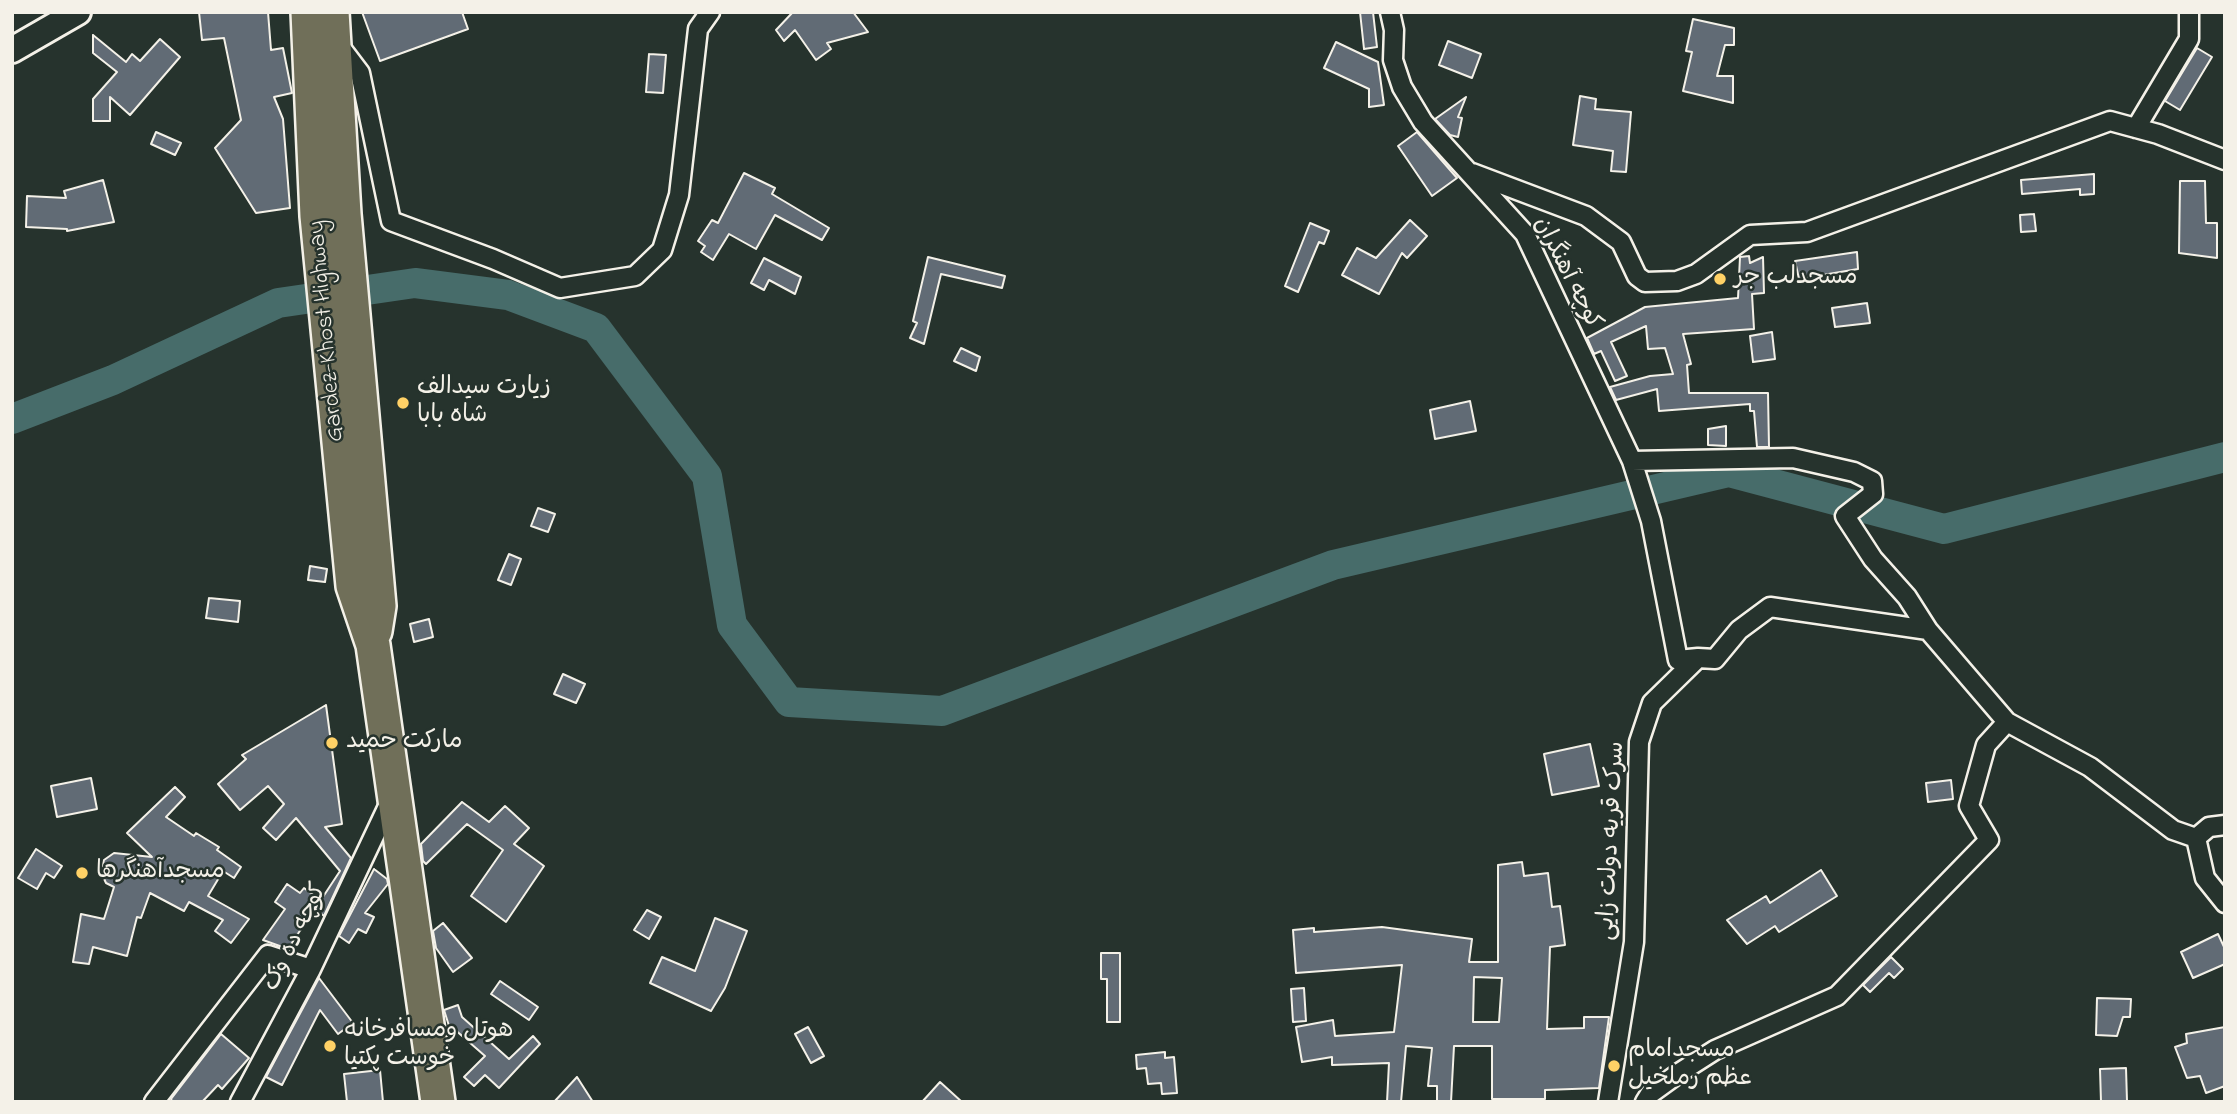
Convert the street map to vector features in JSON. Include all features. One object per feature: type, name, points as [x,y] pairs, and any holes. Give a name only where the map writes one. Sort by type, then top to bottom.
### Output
[{"type":"highway","name":"Gardez-Khost Highway","points":[[308,12],[345,381],[353,586],[373,645],[438,1102]]},
{"type":"highway","name":"Gardez-Khost Highway","points":[[330,215],[332,25]]},
{"type":"street","points":[[12,50],[78,12]]},
{"type":"street","points":[[332,25],[360,73],[391,221],[493,259],[560,288],[635,276],[662,250],[679,195],[698,29],[710,12]]},
{"type":"street","name":"کوچه آهنگران","points":[[1390,12],[1394,30],[1393,60],[1402,87],[1423,122],[1525,234],[1632,460],[1651,521],[1678,660],[1698,658]]},
{"type":"street","points":[[2136,128],[2189,39],[2189,12]]},
{"type":"street","points":[[1472,173],[1586,216],[1621,242],[1637,276],[1645,282],[1677,281],[1696,274],[1750,235],[1807,232],[2110,121],[2225,160]]},
{"type":"street","points":[[1632,460],[1793,458],[1854,472],[1872,481],[1873,494],[1845,516],[1873,559],[1908,597],[1928,630],[2007,722],[2090,766],[2173,831],[2196,838]]},
{"type":"street","name":"سرک قریه دولت زایی","points":[[1608,1102],[1634,942],[1639,742],[1651,703],[1698,658],[1715,659],[1739,630],[1770,607],[1928,630]]},
{"type":"street","points":[[1646,1102],[1660,1087],[1715,1050],[1837,996],[1989,840],[1969,806],[1986,745],[2007,722]]},
{"type":"street","name":"کوچه ده وک","points":[[240,1102],[311,968],[394,794]]},
{"type":"street","points":[[2196,838],[2209,828],[2225,825]]},
{"type":"street","points":[[2196,838],[2205,878],[2225,903]]},
{"type":"street","points":[[154,1102],[268,955],[311,968]]},
{"type":"building","points":[[199,12],[268,12],[271,50],[283,48],[292,93],[274,97],[283,119],[290,208],[256,213],[215,148],[241,120],[224,38],[202,40]]},
{"type":"building","points":[[362,12],[462,12],[468,29],[380,61]]},
{"type":"building","points":[[793,12],[853,12],[868,32],[827,43],[831,49],[816,60],[795,30],[784,41],[776,30]]},
{"type":"building","points":[[1360,12],[1373,12],[1377,47],[1364,49]]},
{"type":"building","points":[[1693,19],[1734,28],[1734,45],[1725,45],[1717,76],[1733,76],[1733,103],[1683,91],[1692,52],[1686,51]]},
{"type":"building","points":[[93,35],[126,62],[132,54],[140,61],[160,39],[180,57],[130,115],[110,97],[110,121],[93,121],[93,99],[117,72],[93,53]]},
{"type":"building","points":[[1448,41],[1481,54],[1472,78],[1439,65]]},
{"type":"building","points":[[1336,42],[1378,62],[1384,105],[1369,107],[1369,89],[1324,68]]},
{"type":"building","points":[[2197,48],[2212,57],[2180,110],[2165,101]]},
{"type":"building","points":[[649,54],[666,55],[663,93],[646,92]]},
{"type":"building","points":[[1580,96],[1596,99],[1595,109],[1631,112],[1626,172],[1611,171],[1613,151],[1573,145]]},
{"type":"building","points":[[1466,97],[1458,117],[1462,118],[1458,137],[1450,135],[1435,119]]},
{"type":"building","points":[[156,132],[181,143],[175,155],[151,144]]},
{"type":"building","points":[[1417,132],[1457,178],[1432,196],[1398,146]]},
{"type":"building","points":[[744,173],[775,188],[772,194],[829,228],[822,240],[775,215],[756,249],[729,234],[713,260],[701,252],[705,246],[698,241],[712,220],[718,223]]},
{"type":"building","points":[[2094,174],[2094,194],[2080,195],[2080,189],[2022,194],[2021,180]]},
{"type":"building","points":[[103,180],[114,222],[67,231],[26,227],[27,196],[66,198],[64,191]]},
{"type":"building","points":[[2180,181],[2205,181],[2206,223],[2217,223],[2217,258],[2179,253]]},
{"type":"building","points":[[2034,214],[2036,231],[2021,232],[2020,215]]},
{"type":"building","points":[[1410,220],[1427,236],[1407,258],[1402,253],[1379,294],[1342,275],[1357,248],[1376,258]]},
{"type":"building","points":[[1310,223],[1329,231],[1324,244],[1319,242],[1298,292],[1285,286]]},
{"type":"building","points":[[1857,252],[1858,269],[1799,279],[1795,261]]},
{"type":"building","points":[[1749,256],[1750,263],[1763,257],[1764,293],[1752,294],[1754,329],[1683,334],[1691,364],[1687,365],[1689,393],[1768,393],[1769,447],[1757,447],[1754,411],[1750,411],[1750,404],[1659,411],[1657,389],[1616,400],[1610,387],[1650,376],[1673,374],[1665,348],[1648,349],[1646,326],[1611,342],[1627,376],[1615,381],[1601,351],[1594,354],[1587,338],[1645,307],[1738,298],[1740,257]]},
{"type":"building","points":[[928,257],[1005,276],[1002,288],[941,274],[924,344],[910,338],[917,323],[913,321]]},
{"type":"building","points":[[764,258],[801,277],[795,294],[769,280],[764,290],[751,283]]},
{"type":"building","points":[[1867,303],[1870,323],[1835,327],[1832,308]]},
{"type":"building","points":[[1772,332],[1775,359],[1753,362],[1750,336]]},
{"type":"building","points":[[961,348],[980,357],[976,371],[954,361]]},
{"type":"building","points":[[1470,401],[1476,431],[1435,439],[1430,410]]},
{"type":"building","points":[[1726,426],[1726,446],[1708,445],[1708,429]]},
{"type":"building","points":[[538,508],[555,514],[548,532],[531,526]]},
{"type":"building","points":[[509,554],[521,559],[511,585],[498,580]]},
{"type":"building","points":[[310,566],[327,569],[325,582],[308,580]]},
{"type":"building","points":[[209,598],[240,601],[238,622],[206,618]]},
{"type":"building","points":[[429,619],[433,637],[414,642],[410,624]]},
{"type":"building","points":[[563,674],[585,684],[576,703],[554,694]]},
{"type":"building","points":[[326,705],[342,824],[325,827],[351,858],[324,916],[315,909],[340,871],[296,818],[276,840],[263,828],[284,804],[268,786],[240,810],[218,784],[246,759],[242,755]]},
{"type":"building","points":[[1590,744],[1599,786],[1552,795],[1544,754]]},
{"type":"building","points":[[91,778],[97,809],[57,817],[51,786]]},
{"type":"building","points":[[1951,780],[1953,799],[1928,802],[1926,783]]},
{"type":"building","points":[[175,787],[185,797],[166,817],[194,836],[196,833],[219,847],[217,850],[241,867],[234,878],[223,871],[208,896],[249,919],[231,943],[215,931],[223,920],[189,902],[184,911],[150,893],[141,918],[137,917],[127,956],[93,947],[89,964],[73,962],[81,914],[104,919],[114,887],[106,883],[101,872],[104,860],[114,853],[152,857],[127,833]]},
{"type":"building","points":[[462,802],[489,822],[505,806],[529,828],[514,844],[544,866],[506,922],[471,896],[503,850],[467,824],[426,864],[423,861],[421,844]]},
{"type":"building","points":[[36,849],[62,866],[54,878],[46,873],[37,889],[18,878]]},
{"type":"building","points":[[1522,862],[1524,876],[1548,873],[1552,907],[1560,906],[1565,945],[1550,947],[1547,1029],[1584,1028],[1584,1017],[1609,1017],[1599,1088],[1545,1090],[1545,1099],[1492,1099],[1492,1046],[1454,1046],[1451,1102],[1437,1102],[1437,1086],[1428,1086],[1432,1048],[1406,1046],[1401,1102],[1387,1102],[1389,1063],[1332,1065],[1332,1057],[1302,1062],[1296,1027],[1333,1020],[1335,1036],[1394,1032],[1402,965],[1296,973],[1293,930],[1314,928],[1314,932],[1382,927],[1472,939],[1469,962],[1498,962],[1498,865]],"holes":[[[1474,977],[1502,978],[1499,1022],[1473,1022]]]},
{"type":"building","points":[[374,869],[387,879],[388,884],[365,913],[374,917],[366,933],[358,929],[349,943],[339,936]]},
{"type":"building","points":[[1821,870],[1837,896],[1779,932],[1775,926],[1747,944],[1727,920],[1766,896],[1770,903]]},
{"type":"building","points":[[287,884],[300,893],[304,888],[320,900],[288,949],[263,940],[285,909],[275,902]]},
{"type":"building","points":[[647,910],[661,917],[649,939],[634,930]]},
{"type":"building","points":[[715,918],[747,931],[725,988],[711,1011],[650,983],[662,957],[695,971]]},
{"type":"building","points":[[443,923],[472,958],[453,972],[436,948],[433,931]]},
{"type":"building","points":[[2218,934],[2225,949],[2225,964],[2193,978],[2181,952]]},
{"type":"building","points":[[1101,953],[1120,953],[1120,1022],[1107,1022],[1107,979],[1101,979]]},
{"type":"building","points":[[1891,957],[1903,969],[1894,978],[1889,973],[1870,992],[1863,985]]},
{"type":"building","points":[[319,978],[353,1023],[338,1034],[320,1010],[282,1085],[266,1077]]},
{"type":"building","points":[[500,981],[538,1007],[529,1020],[491,994]]},
{"type":"building","points":[[1304,988],[1306,1021],[1293,1022],[1291,989]]},
{"type":"building","points":[[2097,998],[2131,999],[2130,1017],[2123,1017],[2117,1036],[2096,1035]]},
{"type":"building","points":[[458,1005],[462,1017],[509,1059],[533,1036],[540,1044],[499,1088],[485,1075],[474,1086],[464,1077],[485,1056],[453,1028],[450,1029],[444,1010]]},
{"type":"building","points":[[808,1027],[824,1056],[811,1063],[795,1034]]},
{"type":"building","points":[[2225,1027],[2225,1086],[2206,1093],[2200,1076],[2187,1078],[2175,1047],[2187,1043],[2186,1034]]},
{"type":"building","points":[[221,1034],[249,1058],[222,1089],[218,1085],[202,1102],[173,1102],[171,1099]]},
{"type":"building","points":[[1165,1052],[1165,1058],[1174,1057],[1177,1093],[1162,1094],[1161,1083],[1148,1084],[1146,1068],[1137,1069],[1136,1055]]},
{"type":"building","points":[[2126,1068],[2127,1101],[2101,1102],[2100,1069]]},
{"type":"building","points":[[380,1070],[383,1102],[347,1102],[344,1074]]},
{"type":"building","points":[[577,1077],[593,1102],[554,1102]]},
{"type":"building","points":[[940,1082],[962,1102],[922,1102]]},
{"type":"waterway","points":[[12,419],[113,380],[278,303],[415,283],[508,295],[596,328],[707,476],[732,625],[789,702],[942,711],[1333,565],[1729,472],[1944,529],[2225,457]]},
{"type":"place","name":"مسجدلب جر","points":[[1720,279]]},
{"type":"place","name":"زیارت سیدالف شاه بابا","points":[[403,403]]},
{"type":"place","name":"مارکت حمید","points":[[332,743]]},
{"type":"place","name":"مسجدآهنگرها","points":[[82,873]]},
{"type":"place","name":"هوتل ومسافرخانه خوست پکتیا","points":[[330,1046]]},
{"type":"place","name":"مسجدامام عظم رملخیل","points":[[1614,1066]]}]
